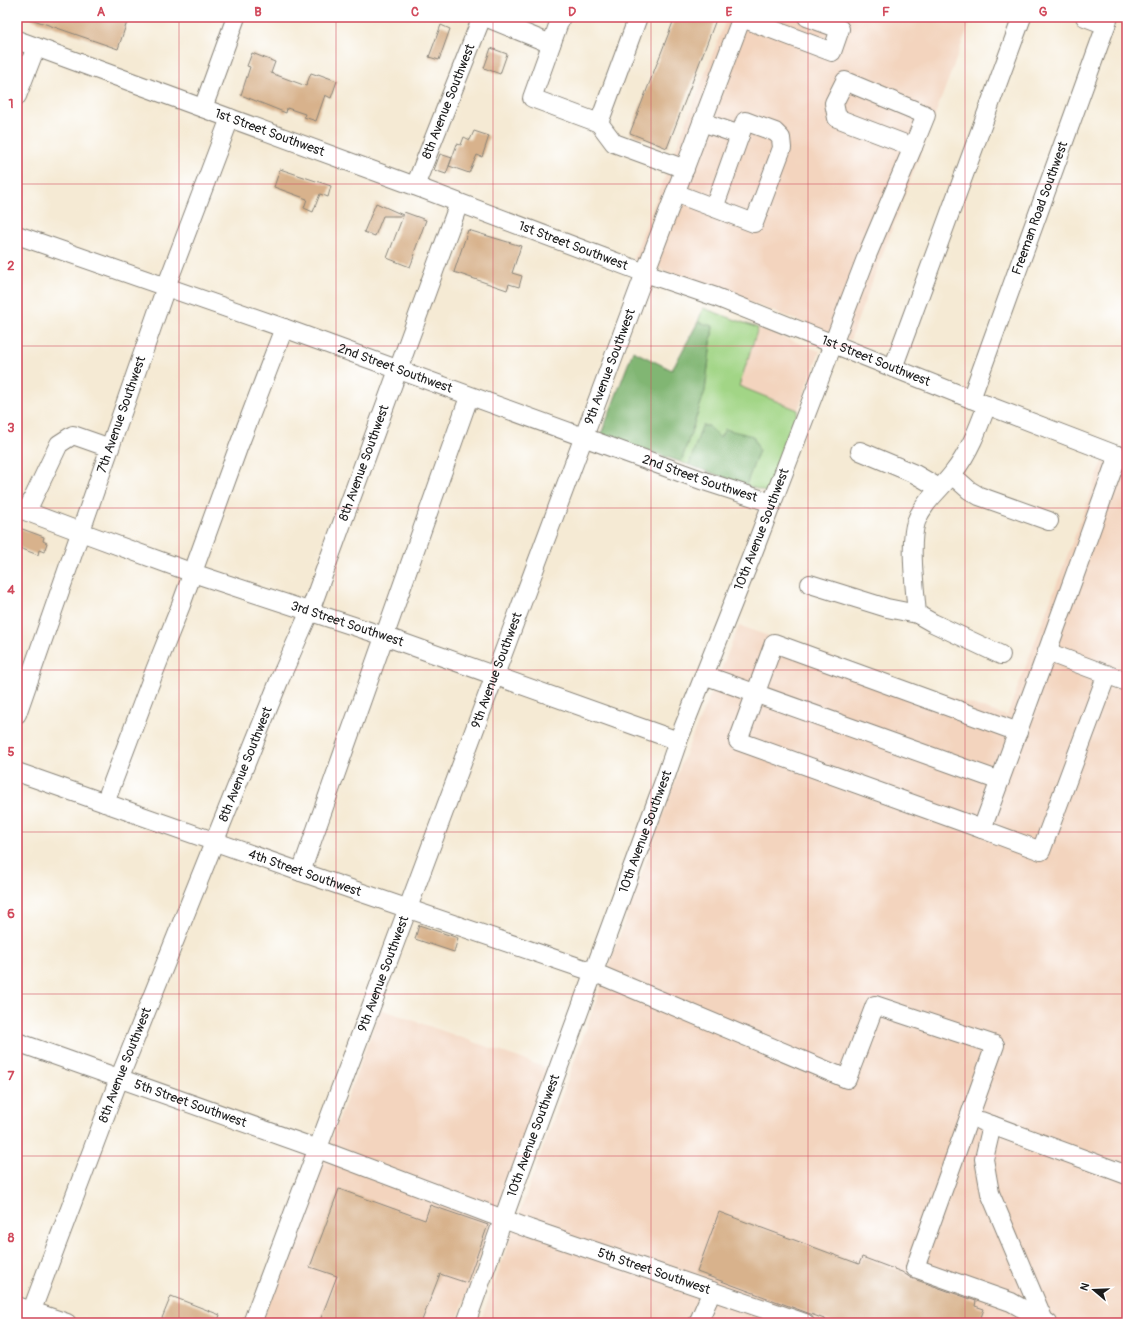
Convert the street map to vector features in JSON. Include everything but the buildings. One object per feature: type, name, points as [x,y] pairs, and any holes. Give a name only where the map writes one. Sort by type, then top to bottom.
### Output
[{"type":"street","points":[[203,108],[236,17]]},
{"type":"street","name":"8th Avenue Southwest","points":[[415,186],[482,17]]},
{"type":"street","points":[[485,17],[551,44]]},
{"type":"street","points":[[561,17],[532,98],[599,123],[614,143],[685,168]]},
{"type":"street","points":[[599,123],[638,17]]},
{"type":"street","points":[[742,18],[768,22],[832,52],[840,29],[807,17]]},
{"type":"street","points":[[893,368],[1022,17]]},
{"type":"street","points":[[1084,17],[1107,21]]},
{"type":"street","name":"9th Avenue Southwest","points":[[252,1323],[583,438],[742,18]]},
{"type":"street","name":"Freeman Road Southwest","points":[[971,399],[1107,21]]},
{"type":"street","name":"1st Street Southwest","points":[[17,40],[415,186],[645,273],[716,297],[987,406],[1122,457]]},
{"type":"street","points":[[17,96],[36,47]]},
{"type":"street","name":"10th Avenue Southwest","points":[[466,1323],[593,972],[668,773],[678,741],[834,344],[868,253],[913,147],[926,115],[845,81],[834,103],[836,118],[913,147]]},
{"type":"street","name":"7th Avenue Southwest","points":[[17,714],[166,287],[230,118]]},
{"type":"street","points":[[675,193],[714,208],[754,223],[782,148],[781,138],[776,132],[745,121],[714,208]]},
{"type":"street","points":[[702,122],[740,135]]},
{"type":"street","name":"8th Avenue Southwest","points":[[25,1314],[279,681],[310,611],[459,203]]},
{"type":"street","name":"2nd Street Southwest","points":[[17,235],[284,328],[469,397],[704,481],[772,503]]},
{"type":"street","points":[[105,803],[193,573],[238,448],[284,328]]},
{"type":"street","points":[[301,872],[469,397]]},
{"type":"street","points":[[917,614],[914,533],[920,513],[959,465],[972,443],[987,406]]},
{"type":"street","points":[[22,509],[59,444],[73,435],[110,448]]},
{"type":"street","points":[[860,451],[915,474],[939,488]]},
{"type":"street","points":[[982,829],[1047,652],[1122,457]]},
{"type":"street","points":[[952,475],[968,490],[979,496],[1049,521]]},
{"type":"street","name":"3rd Street Southwest","points":[[22,509],[193,573],[384,636],[678,741]]},
{"type":"street","points":[[810,584],[887,608],[917,614],[1001,655]]},
{"type":"street","points":[[1018,732],[774,643],[738,741],[1041,851],[1107,674]]},
{"type":"street","points":[[1047,652],[1127,682]]},
{"type":"street","points":[[704,674],[1000,781]]},
{"type":"street","name":"4th Street Southwest","points":[[17,772],[301,872],[593,972],[847,1079],[875,1005],[995,1045],[969,1117]]},
{"type":"street","name":"5th Street Southwest","points":[[17,1044],[318,1149],[504,1219],[804,1323]]},
{"type":"street","points":[[1046,1323],[1011,1302],[914,1268],[969,1117],[1127,1175]]},
{"type":"street","points":[[992,1125],[984,1159],[990,1193],[1046,1323]]},
{"type":"street","points":[[698,1323],[712,1291]]},
{"type":"street","points":[[25,1314],[67,1323]]},
{"type":"shaded area","points":[[727,17],[972,17],[850,340],[633,259]]},
{"type":"shaded area","points":[[758,328],[820,351],[798,410],[739,386]]},
{"type":"shaded area","points":[[1103,461],[1127,470],[1127,1323],[480,1323],[683,759],[739,626],[1007,716]]},
{"type":"shaded area","points":[[381,1009],[550,1069],[456,1323],[261,1323]]},
{"type":"green space","points":[[703,308],[758,328],[739,386],[798,410],[768,493],[746,485],[759,450],[720,438],[709,426],[702,426],[689,465],[681,462],[705,391],[713,327],[698,322]]},
{"type":"green space","points":[[698,322],[713,326],[705,391],[681,462],[601,435],[633,351],[672,370]]},
{"type":"green space","points":[[702,426],[709,426],[720,438],[725,429],[753,436],[759,450],[746,485],[689,465]]}]
